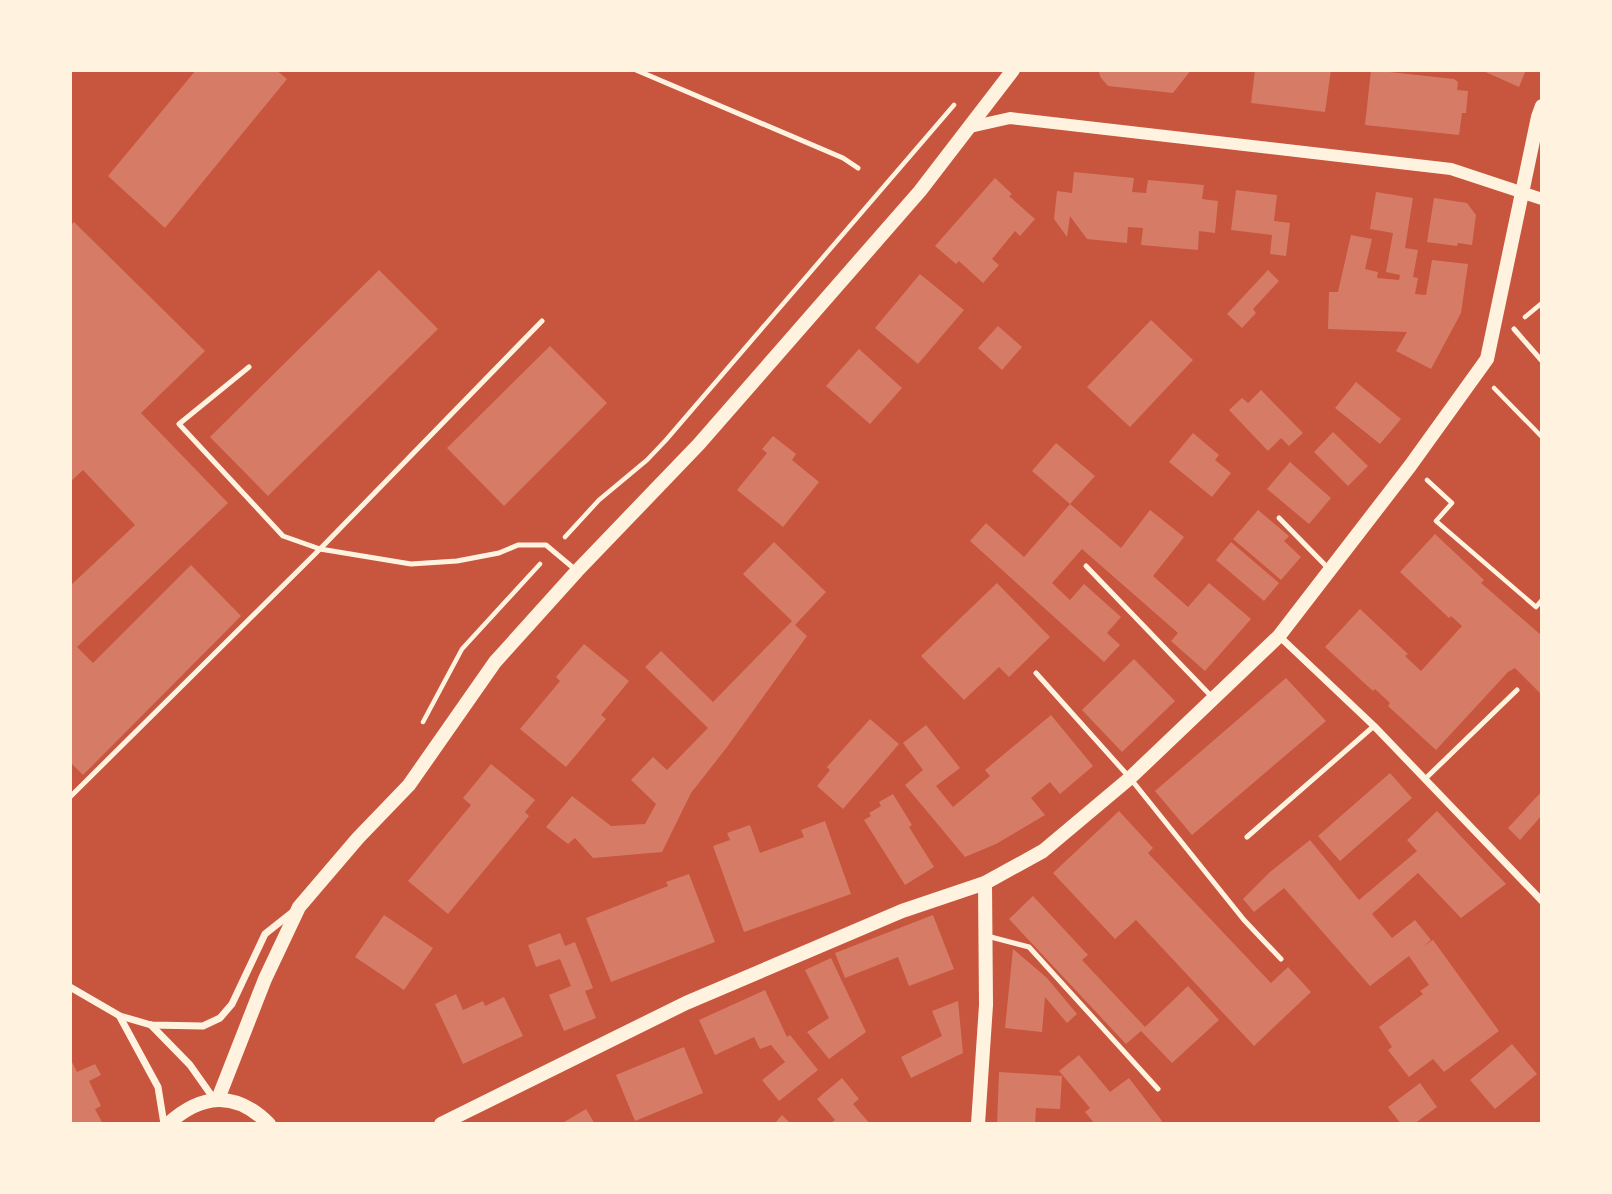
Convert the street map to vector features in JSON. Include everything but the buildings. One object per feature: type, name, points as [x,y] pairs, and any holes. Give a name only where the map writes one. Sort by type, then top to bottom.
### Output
[{"type":"main road","points":[[216,1099],[265,979],[299,907],[358,838],[409,785],[495,662],[577,571],[699,444],[920,191],[1013,70]]},
{"type":"main road","points":[[441,1124],[686,1003],[902,911],[985,883],[1043,851],[1130,778],[1279,636],[1410,466],[1487,359],[1542,106]]},
{"type":"main road","points":[[978,1124],[986,1005],[985,883]]},
{"type":"main road","points":[[166,1124],[195,1104],[216,1099],[243,1105],[269,1124]]},
{"type":"street","points":[[970,127],[1010,118],[1451,169],[1542,199]]},
{"type":"street","points":[[1279,636],[1374,726],[1542,901]]},
{"type":"street","points":[[70,987],[120,1016],[151,1025],[203,1026],[220,1018],[232,1004],[265,934],[299,907]]},
{"type":"street","points":[[120,1016],[158,1087],[166,1124]]},
{"type":"street","points":[[151,1025],[190,1065],[216,1099]]},
{"type":"lane","points":[[636,70],[843,158],[858,168]]},
{"type":"lane","points":[[70,797],[320,549],[542,321]]},
{"type":"lane","points":[[1514,329],[1542,361]]},
{"type":"lane","points":[[249,367],[179,424],[283,536],[320,549],[411,564],[457,561],[499,553],[518,545],[546,545],[577,571]]},
{"type":"lane","points":[[1279,518],[1330,571]]},
{"type":"lane","points":[[1086,566],[1214,699]]},
{"type":"lane","points":[[1036,673],[1130,778],[1244,920],[1281,959]]},
{"type":"lane","points":[[1425,779],[1517,690]]},
{"type":"lane","points":[[1247,837],[1374,726]]},
{"type":"lane","points":[[984,936],[1029,947],[1158,1089]]},
{"type":"path","points":[[1489,382],[1542,437]]},
{"type":"path","points":[[1410,466],[1452,503],[1436,521],[1536,607],[1542,600]]}]
